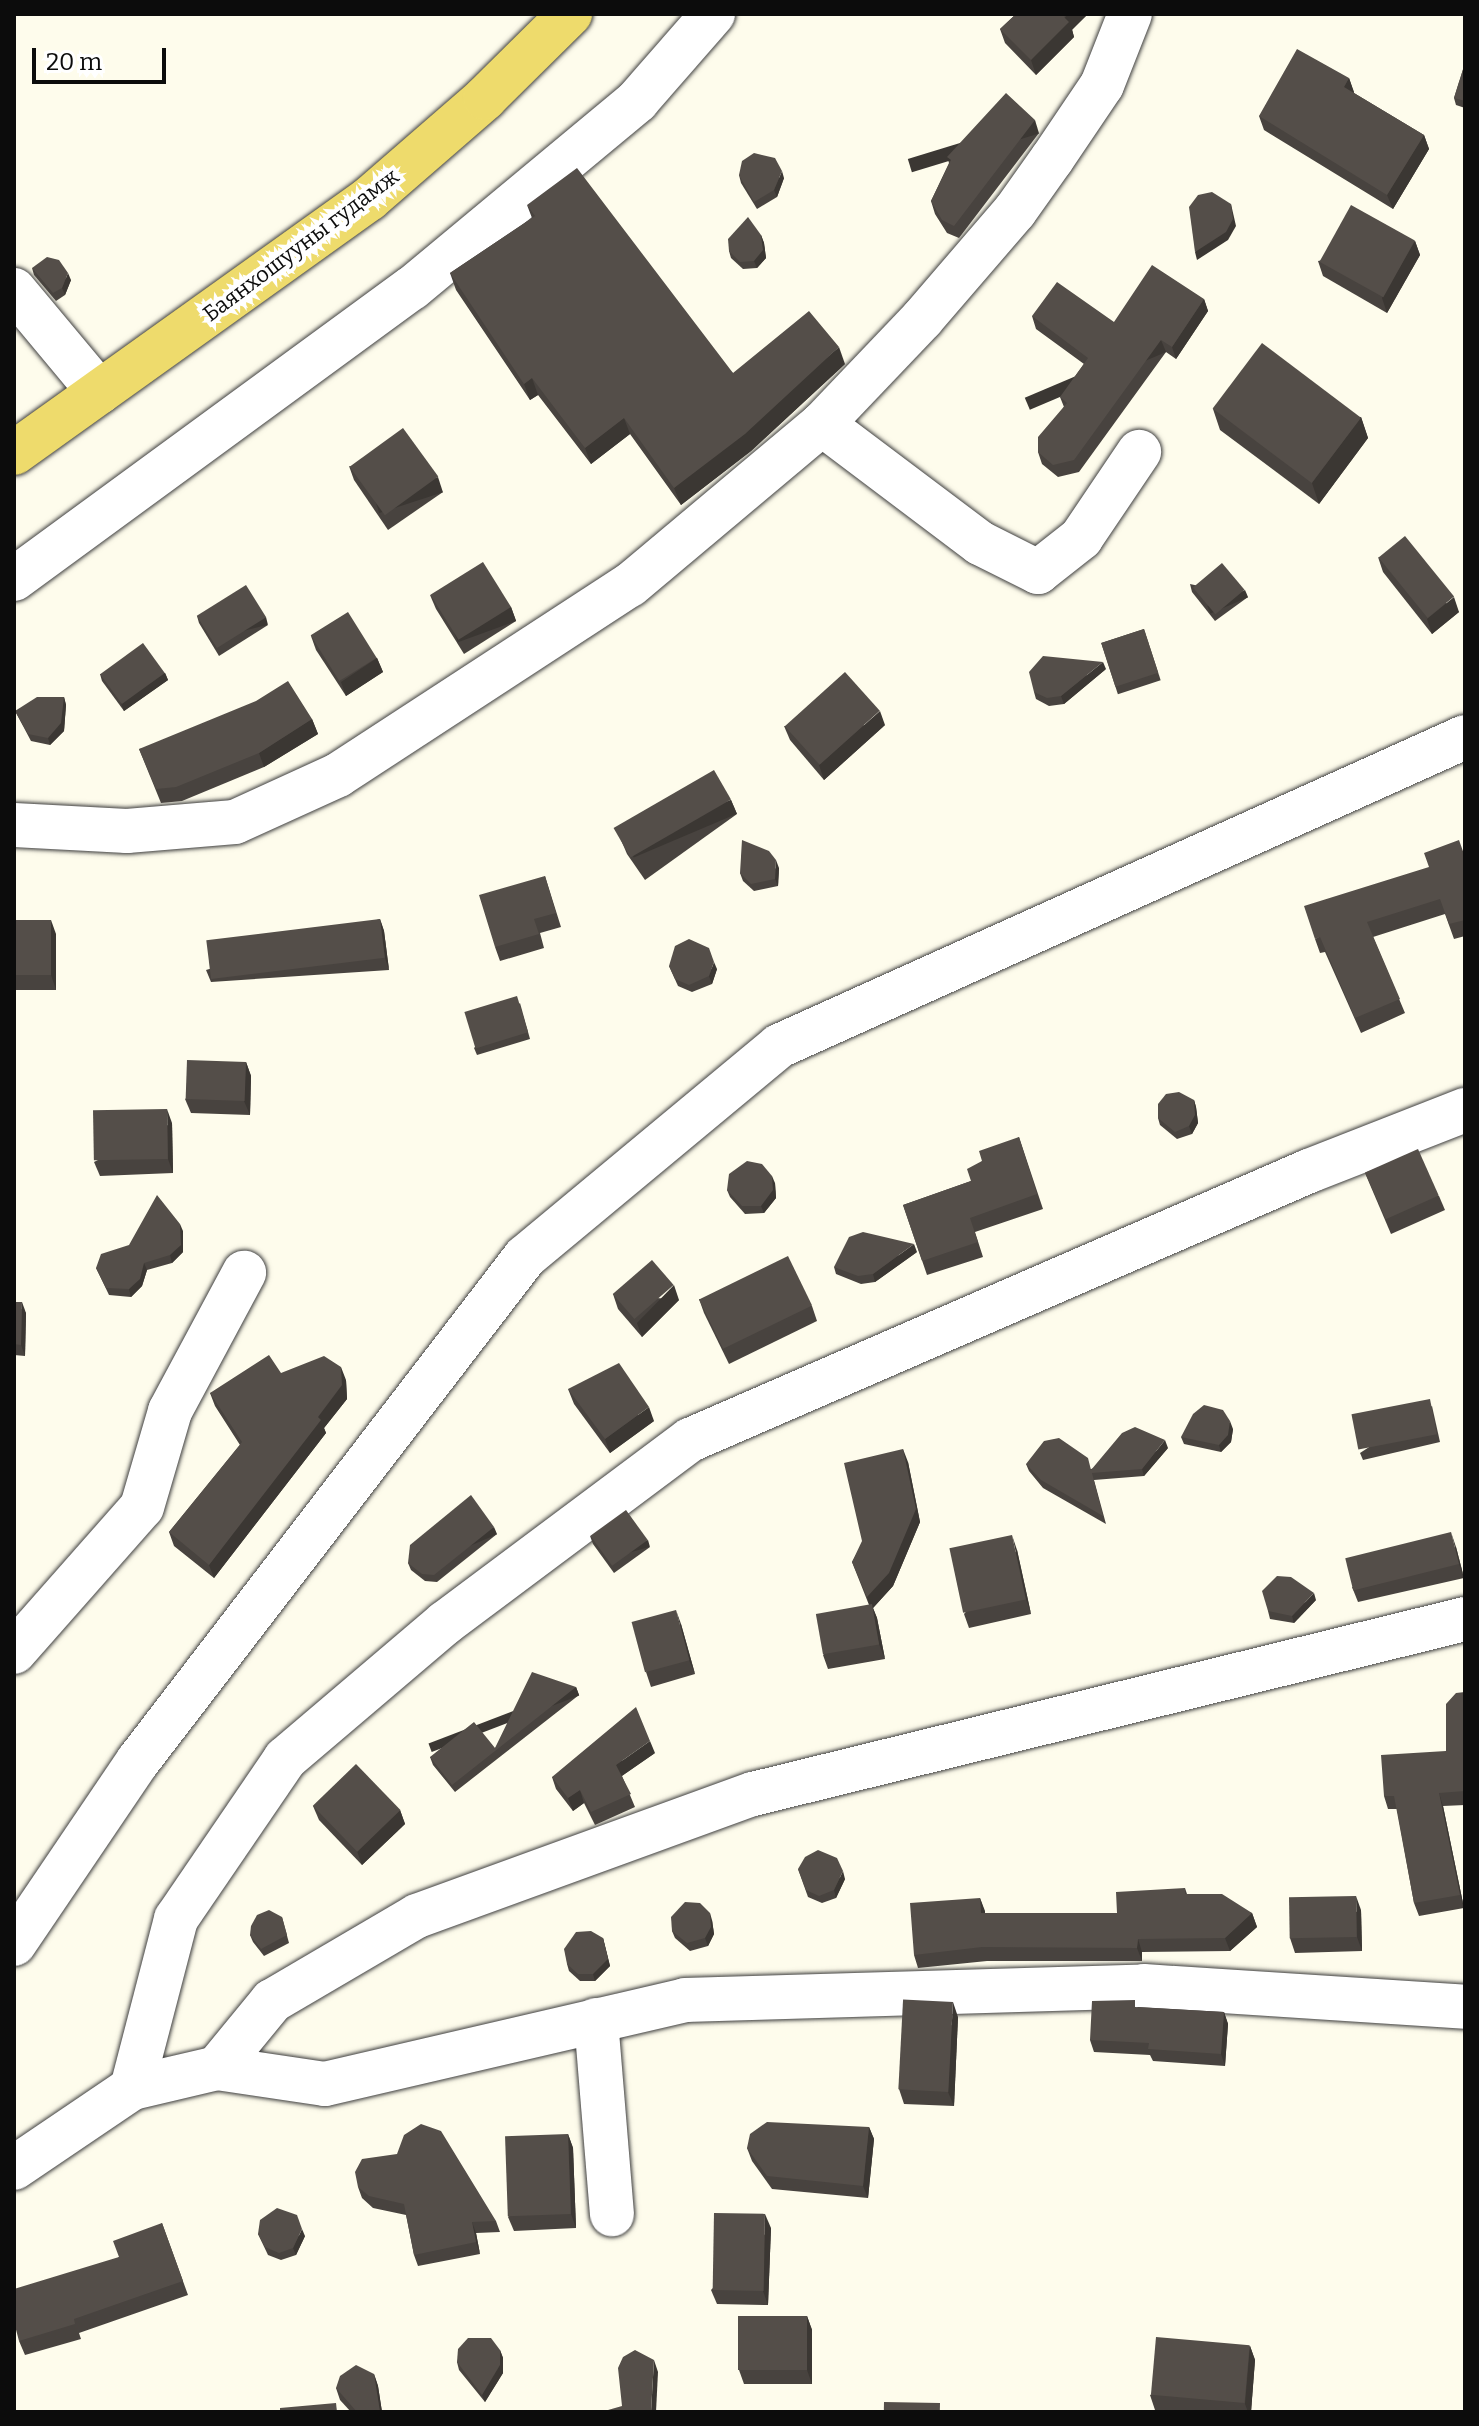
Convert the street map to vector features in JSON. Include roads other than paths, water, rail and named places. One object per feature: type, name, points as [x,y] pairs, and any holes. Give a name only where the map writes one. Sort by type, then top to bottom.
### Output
[{"type":"main road","name":"Баянхошууны гудамж","points":[[14,453],[369,199],[485,98],[570,14]]},
{"type":"street","points":[[14,579],[412,288],[637,101],[713,14]]},
{"type":"street","points":[[14,825],[127,831],[235,822],[338,775],[630,585],[822,424],[1015,211],[1102,85],[1130,14]]},
{"type":"street","points":[[14,290],[99,392]]},
{"type":"street","points":[[822,424],[980,543],[1038,572],[1081,538],[1139,452]]},
{"type":"street","points":[[14,1944],[138,1761],[525,1257],[779,1046],[1465,737]]},
{"type":"street","points":[[132,2088],[176,1919],[285,1759],[445,1623],[690,1440],[1309,1171],[1465,1110]]},
{"type":"street","points":[[14,1652],[142,1507],[170,1411],[244,1273]]},
{"type":"street","points":[[217,2068],[272,2001],[417,1916],[738,1799],[1465,1619]]},
{"type":"street","points":[[14,2168],[132,2088],[217,2068],[325,2084],[685,2000],[1144,1986],[1465,2007]]},
{"type":"street","points":[[596,2020],[612,2214]]}]
